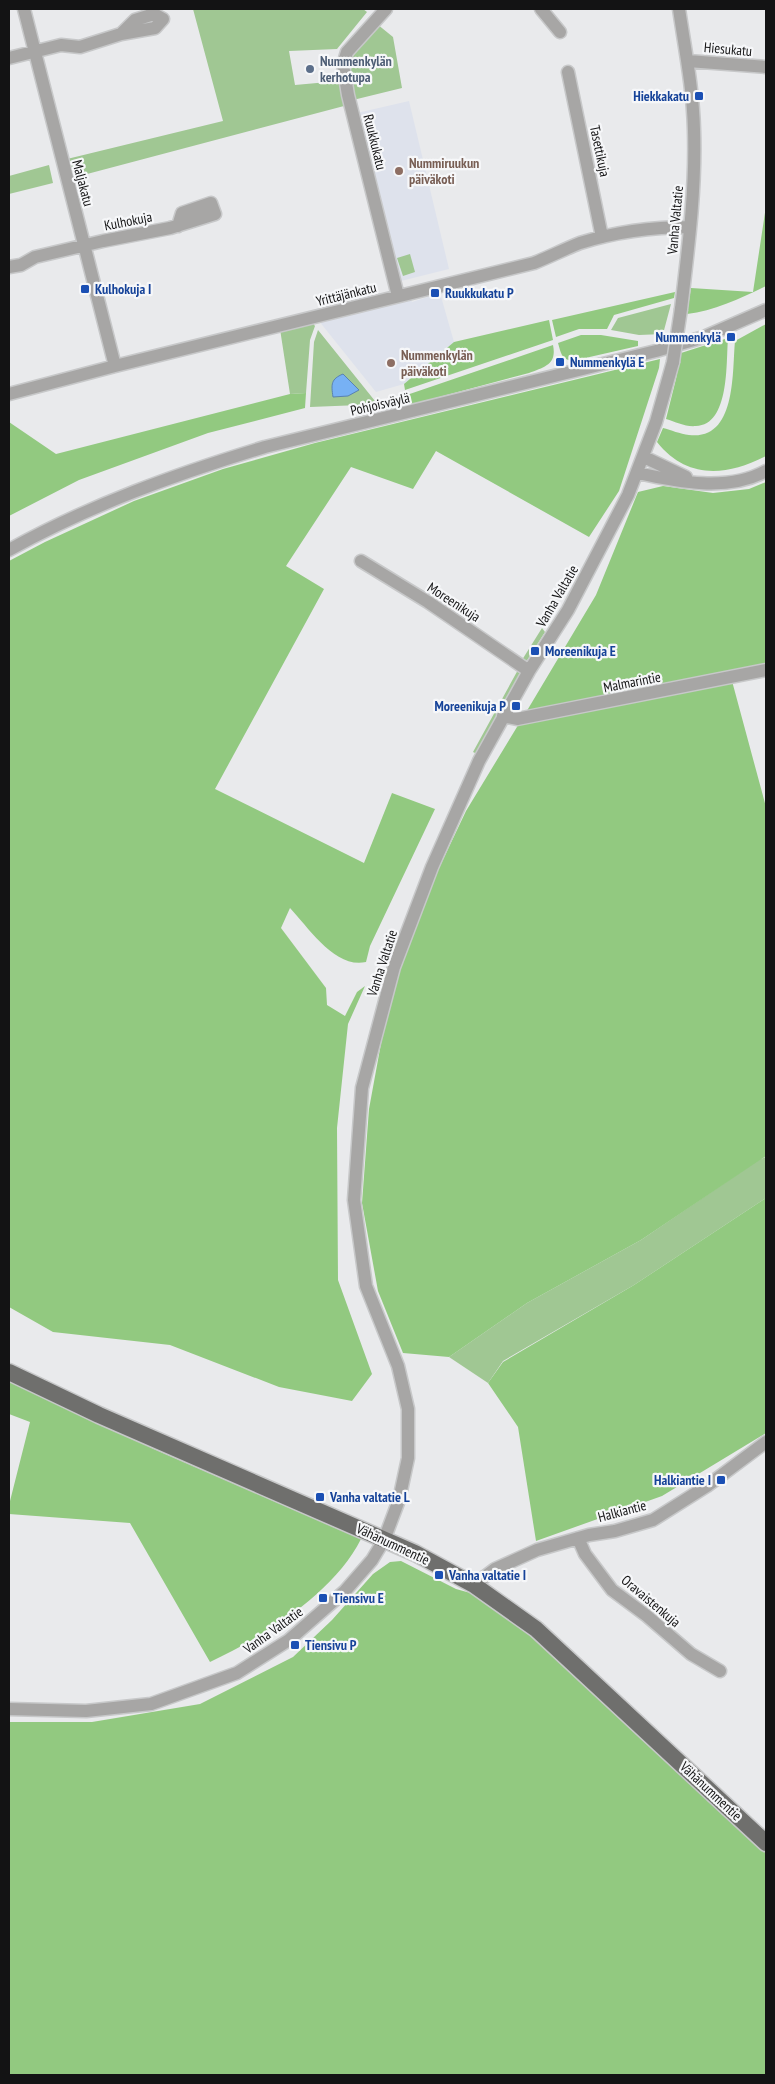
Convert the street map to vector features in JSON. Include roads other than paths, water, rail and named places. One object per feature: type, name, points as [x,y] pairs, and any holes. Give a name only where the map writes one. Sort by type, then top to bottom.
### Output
[{"type":"main road","name":"Vähänummentie","points":[[9,1372],[90,1411],[415,1553],[474,1585],[536,1629],[766,1843]]},
{"type":"street","name":"Maljakatu","points":[[24,9],[114,366]]},
{"type":"street","name":"Ruukkukatu","points":[[386,9],[347,52],[343,65],[346,89],[398,296]]},
{"type":"street","points":[[541,9],[560,32]]},
{"type":"street","name":"Vanha Valtatie","points":[[9,1709],[86,1710],[151,1704],[237,1673],[289,1640],[345,1591],[372,1560],[384,1540],[399,1500],[408,1458],[408,1409],[398,1366],[366,1286],[354,1200],[362,1088],[394,967],[432,867],[479,761],[529,671],[572,602],[614,524],[638,472],[656,422],[673,362],[690,227],[694,132],[688,61],[679,9]]},
{"type":"street","points":[[9,58],[61,45],[80,47],[121,34]]},
{"type":"street","name":"Hiesukatu","points":[[688,61],[766,67]]},
{"type":"street","name":"Tasettikuja","points":[[568,72],[602,237]]},
{"type":"street","name":"Kulhokuja","points":[[9,267],[21,265],[35,257],[178,226]]},
{"type":"street","name":"Yrittäjänkatu","points":[[9,394],[114,366],[534,263],[578,244],[602,237],[647,230],[690,227]]},
{"type":"street","name":"Pohjoisväylä","points":[[9,550],[45,530],[104,503],[202,466],[265,446],[656,351],[704,337],[766,310]]},
{"type":"street","points":[[644,457],[681,476],[707,483]]},
{"type":"street","points":[[638,472],[656,477],[707,483],[727,482],[766,471]]},
{"type":"street","name":"Moreenikuja","points":[[362,561],[478,635],[529,671]]},
{"type":"street","name":"Malmarintie","points":[[503,716],[517,719],[766,670]]},
{"type":"street","name":"Halkiantie","points":[[474,1585],[495,1569],[537,1550],[653,1520],[707,1486],[766,1442]]},
{"type":"street","name":"Oravaistenkuja","points":[[578,1538],[585,1554],[612,1590],[647,1616],[691,1654],[720,1671]]},
{"type":"water","points":[[343,374],[359,390],[348,396],[333,397],[333,382]]},
{"type":"place","name":"Nummenkylän kerhotupa","points":[[310,69]]},
{"type":"place","name":"Hiekkakatu","points":[[699,96]]},
{"type":"place","name":"Nummiruukun päiväkoti","points":[[399,171]]},
{"type":"place","name":"Kulhokuja I","points":[[85,289]]},
{"type":"place","name":"Ruukkukatu P","points":[[435,293]]},
{"type":"place","name":"Nummenkylä","points":[[731,337]]},
{"type":"place","name":"Nummenkylä E","points":[[560,362]]},
{"type":"place","name":"Nummenkylän päiväkoti","points":[[391,363]]},
{"type":"place","name":"Moreenikuja E","points":[[535,651]]},
{"type":"place","name":"Moreenikuja P","points":[[516,706]]},
{"type":"place","name":"Halkiantie I","points":[[721,1480]]},
{"type":"place","name":"Vanha valtatie L","points":[[320,1497]]},
{"type":"place","name":"Vanha valtatie I","points":[[439,1575]]},
{"type":"place","name":"Tiensivu E","points":[[323,1598]]},
{"type":"place","name":"Tiensivu P","points":[[295,1645]]}]
